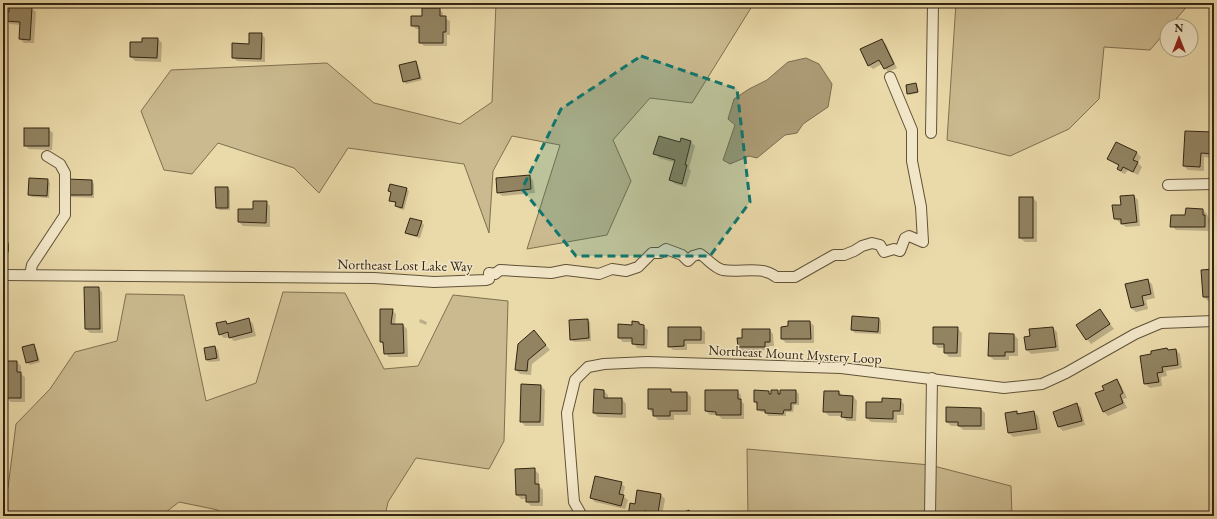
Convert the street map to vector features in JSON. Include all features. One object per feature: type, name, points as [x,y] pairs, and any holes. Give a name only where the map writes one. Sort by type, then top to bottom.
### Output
[{"type":"street","points":[[931,133],[933,3]]},
{"type":"street","name":"Northeast Lost Lake Way","points":[[3,275],[374,278],[461,282],[486,280],[489,278],[489,273],[496,274],[500,270],[551,273],[566,270],[599,274],[612,269],[626,271],[638,267],[652,252],[660,253],[666,249],[682,255],[688,261],[693,256],[700,254],[718,268],[723,270],[754,270],[771,273],[776,277],[795,277],[834,255],[849,253],[862,246],[872,243],[880,245],[884,252],[894,250],[900,251],[905,238],[909,236],[923,242],[920,199],[912,161],[912,130],[890,78]]},
{"type":"street","points":[[30,275],[32,265],[65,215],[65,173],[60,164],[47,156]]},
{"type":"street","points":[[1168,185],[1214,184]]},
{"type":"street","points":[[3,244],[3,250]]},
{"type":"street","name":"Northeast Mount Mystery Loop","points":[[582,516],[574,502],[567,413],[575,380],[588,368],[604,364],[670,362],[841,368],[1004,388],[1042,384],[1066,373],[1135,334],[1161,324],[1214,321]]},
{"type":"street","points":[[930,516],[932,378]]},
{"type":"highlighted area","points":[[641,56],[737,89],[750,202],[710,256],[576,256],[522,189],[561,109]]},
{"type":"shaded area","points":[[496,3],[754,3],[692,103],[650,98],[613,140],[631,181],[607,235],[527,249],[560,145],[512,136],[493,171],[489,233],[464,164],[348,148],[319,193],[294,168],[218,143],[192,174],[164,170],[141,111],[171,70],[327,63],[374,103],[460,124],[492,102]]},
{"type":"shaded area","points":[[956,3],[1190,3],[1177,18],[1159,18],[1159,39],[1150,50],[1104,47],[1099,99],[1069,129],[1010,156],[947,140]]},
{"type":"shaded area","points":[[806,58],[819,64],[832,84],[828,107],[803,124],[797,133],[785,135],[757,158],[749,156],[730,164],[723,160],[735,125],[728,119],[734,99],[767,80],[788,62]]},
{"type":"shaded area","points":[[283,292],[345,293],[384,369],[418,366],[453,295],[508,301],[504,441],[489,469],[416,458],[388,502],[385,516],[224,516],[218,510],[179,502],[161,516],[3,516],[3,488],[8,488],[16,424],[50,389],[75,352],[117,341],[126,294],[184,295],[206,401],[256,383]]},
{"type":"shaded area","points":[[747,449],[930,465],[1011,486],[1012,516],[748,516]]},
{"type":"building","points":[[9,6],[32,7],[30,40],[19,39],[20,22],[5,21],[5,11],[9,12]]},
{"type":"building","points":[[422,8],[440,8],[440,16],[446,16],[446,32],[443,32],[443,43],[419,43],[419,26],[411,26],[411,16],[422,16]]},
{"type":"building","points":[[249,33],[262,33],[261,59],[232,58],[232,43],[249,44]]},
{"type":"building","points":[[142,38],[158,38],[157,58],[130,57],[130,42],[142,42]]},
{"type":"building","points":[[882,39],[894,64],[884,69],[879,60],[868,66],[860,49]]},
{"type":"building","points":[[416,61],[420,78],[403,82],[399,65]]},
{"type":"building","points":[[916,83],[918,92],[907,94],[906,85]]},
{"type":"building","points":[[24,128],[49,128],[49,146],[24,146]]},
{"type":"building","points":[[1185,131],[1214,132],[1214,154],[1201,153],[1200,167],[1183,166]]},
{"type":"building","points":[[659,136],[680,142],[681,138],[691,141],[682,184],[669,180],[675,160],[653,154]]},
{"type":"building","points":[[1116,142],[1137,152],[1133,160],[1138,162],[1133,172],[1123,167],[1121,171],[1117,169],[1119,165],[1107,159]]},
{"type":"building","points":[[530,175],[531,189],[497,193],[496,178]]},
{"type":"building","points":[[29,178],[48,179],[47,196],[28,195]]},
{"type":"building","points":[[67,179],[92,180],[92,195],[67,195]]},
{"type":"building","points":[[390,184],[407,188],[402,208],[395,206],[396,202],[389,201],[391,192],[388,191]]},
{"type":"building","points":[[215,187],[228,187],[228,208],[216,208]]},
{"type":"building","points":[[1134,195],[1137,222],[1121,224],[1121,219],[1114,219],[1112,205],[1121,205],[1120,196]]},
{"type":"building","points":[[1019,197],[1033,197],[1033,238],[1019,238]]},
{"type":"building","points":[[253,201],[267,201],[266,223],[238,222],[238,209],[253,209]]},
{"type":"building","points":[[1186,208],[1203,209],[1203,215],[1205,215],[1205,227],[1170,227],[1171,215],[1185,215]]},
{"type":"building","points":[[410,218],[422,221],[417,236],[405,233]]},
{"type":"building","points":[[1214,269],[1214,297],[1203,297],[1201,270]]},
{"type":"building","points":[[1148,279],[1151,294],[1142,296],[1144,305],[1131,308],[1125,284]]},
{"type":"building","points":[[84,287],[99,287],[100,329],[85,329]]},
{"type":"building","points":[[380,309],[393,309],[391,324],[403,324],[404,353],[384,354],[383,342],[380,342]]},
{"type":"building","points":[[1100,309],[1110,324],[1086,340],[1076,325]]},
{"type":"building","points":[[852,316],[879,318],[878,332],[851,330]]},
{"type":"building","points":[[249,318],[252,332],[229,338],[228,332],[219,335],[216,323],[226,321],[227,324]]},
{"type":"building","points":[[588,319],[589,338],[570,340],[569,320]]},
{"type":"building","points":[[632,321],[639,322],[639,324],[644,325],[644,345],[632,344],[632,338],[618,338],[618,324],[632,325]]},
{"type":"building","points":[[788,321],[810,321],[811,339],[781,339],[781,327],[788,326]]},
{"type":"building","points":[[668,327],[701,327],[701,340],[684,340],[684,346],[668,347]]},
{"type":"building","points":[[933,327],[958,327],[957,353],[944,353],[944,344],[933,344]]},
{"type":"building","points":[[1053,327],[1056,347],[1026,350],[1024,337],[1030,336],[1029,329]]},
{"type":"building","points":[[742,329],[770,329],[770,342],[765,342],[765,347],[738,347],[737,338],[742,338]]},
{"type":"building","points":[[534,330],[546,345],[528,360],[527,371],[515,370],[518,344]]},
{"type":"building","points":[[989,333],[1014,334],[1014,352],[1005,352],[1005,356],[988,356]]},
{"type":"building","points":[[34,344],[38,360],[26,363],[22,347]]},
{"type":"building","points":[[215,346],[217,358],[206,360],[204,348]]},
{"type":"building","points":[[1210,346],[1214,346],[1214,374],[1210,374]]},
{"type":"building","points":[[1167,348],[1168,350],[1176,349],[1178,365],[1162,367],[1163,372],[1157,373],[1159,382],[1144,384],[1140,356],[1151,354],[1151,351]]},
{"type":"building","points":[[5,361],[17,361],[17,372],[21,372],[21,398],[6,398]]},
{"type":"building","points":[[1117,379],[1123,393],[1120,395],[1123,403],[1103,412],[1095,393],[1104,390],[1102,386]]},
{"type":"building","points":[[521,384],[541,385],[540,422],[520,422]]},
{"type":"building","points":[[594,389],[604,390],[604,398],[622,398],[622,414],[593,413]]},
{"type":"building","points":[[648,389],[671,389],[671,392],[687,392],[687,411],[670,411],[670,416],[653,416],[653,409],[648,409]]},
{"type":"building","points":[[705,390],[738,390],[738,399],[741,399],[741,415],[716,415],[716,412],[705,411]]},
{"type":"building","points":[[754,390],[769,391],[769,394],[771,394],[771,390],[778,390],[778,394],[780,394],[780,390],[796,390],[796,403],[791,403],[791,410],[784,410],[783,414],[765,413],[765,410],[757,410],[757,402],[754,402]]},
{"type":"building","points":[[824,391],[839,391],[839,395],[853,396],[852,418],[841,417],[842,412],[823,412]]},
{"type":"building","points":[[882,398],[901,399],[900,411],[893,411],[893,419],[866,418],[866,402],[882,402]]},
{"type":"building","points":[[1077,403],[1082,421],[1058,427],[1053,412]]},
{"type":"building","points":[[1212,405],[1214,405],[1214,437],[1212,437]]},
{"type":"building","points":[[946,407],[981,408],[981,426],[958,426],[958,422],[946,422]]},
{"type":"building","points":[[1017,411],[1017,414],[1034,411],[1037,429],[1008,433],[1005,413]]},
{"type":"building","points":[[535,468],[535,484],[539,484],[539,502],[526,502],[526,495],[516,495],[515,469]]},
{"type":"building","points":[[595,476],[622,482],[619,494],[624,495],[621,506],[590,498]]},
{"type":"building","points":[[637,490],[661,494],[658,513],[644,511],[644,516],[628,516],[630,503],[635,504]]},
{"type":"building","points":[[689,510],[692,516],[675,516]]},
{"type":"building","points":[[455,512],[455,516],[442,516],[441,513]]}]
